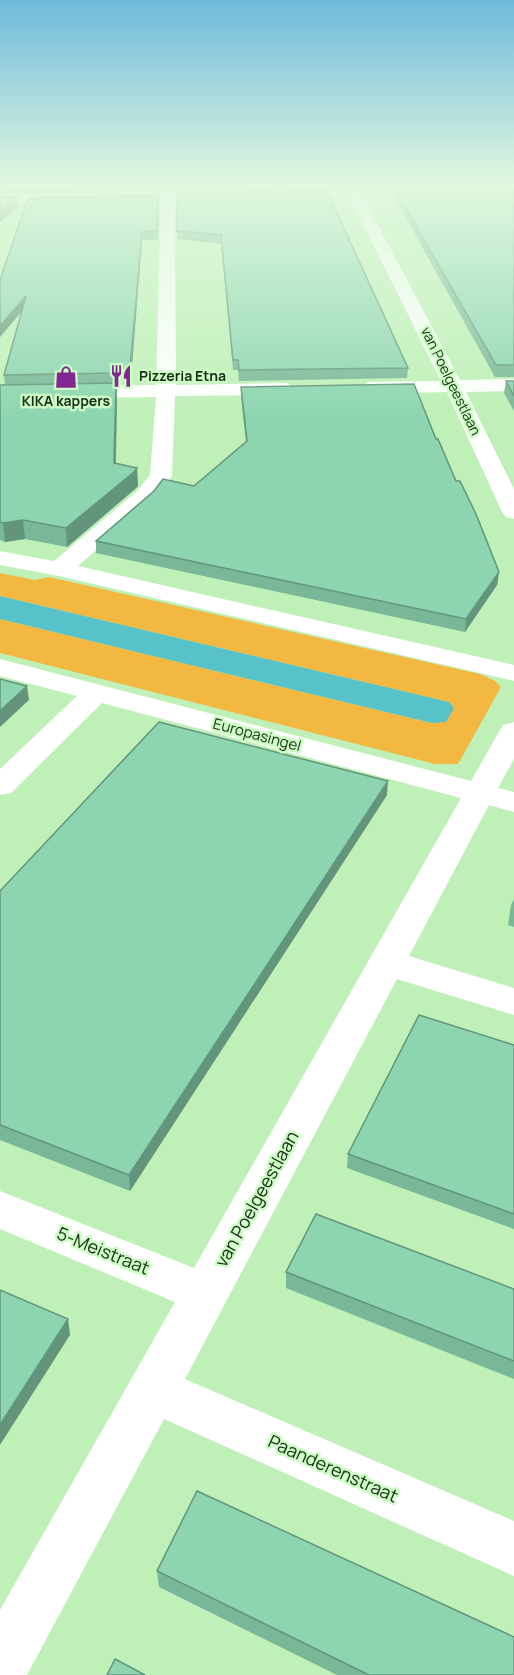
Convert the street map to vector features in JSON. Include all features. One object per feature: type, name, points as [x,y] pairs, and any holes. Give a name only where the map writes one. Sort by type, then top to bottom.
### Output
[{"type":"street","points":[[59,569],[145,496],[161,476],[166,391],[167,262]]},
{"type":"street","name":"van Poelgeestlaan","points":[[389,262],[415,305],[514,512]]},
{"type":"street","points":[[346,388],[514,385]]},
{"type":"street","points":[[0,393],[310,388]]},
{"type":"street","points":[[0,558],[59,569],[514,673]]},
{"type":"street","name":"Europasingel","points":[[0,667],[497,797]]},
{"type":"street","points":[[0,786],[96,693]]},
{"type":"street","name":"van Poelgeestlaan","points":[[0,1667],[388,963],[497,797],[514,730]]},
{"type":"street","points":[[388,963],[514,1002]]},
{"type":"street","name":"5-Meistraat","points":[[0,1209],[205,1293]]},
{"type":"street","name":"Paanderenstraat","points":[[152,1389],[514,1549]]},
{"type":"shaded area","points":[[0,573],[35,580],[49,577],[480,674],[495,681],[501,687],[458,764],[435,764],[0,653],[0,619],[432,723],[449,702],[0,596]]},
{"type":"water","points":[[0,596],[449,702],[454,708],[446,722],[432,723],[0,619]]},
{"type":"building","points":[[6,262],[139,262],[130,368],[117,368],[117,373],[4,375],[26,296],[0,326],[0,280]]},
{"type":"building","points":[[224,262],[360,262],[408,368],[239,370],[238,360],[233,360]]},
{"type":"building","points":[[437,262],[514,262],[514,365],[496,365]]},
{"type":"building","points":[[506,381],[514,381],[514,396]]},
{"type":"building","points":[[116,383],[114,463],[137,468],[134,472],[66,528],[23,520],[0,522],[0,385]]},
{"type":"building","points":[[414,384],[456,481],[460,481],[476,514],[499,572],[466,619],[96,541],[154,491],[163,479],[194,486],[247,441],[241,387]]},
{"type":"building","points":[[0,679],[27,686],[0,711]]},
{"type":"building","points":[[159,722],[388,781],[129,1175],[0,1125],[0,891]]},
{"type":"building","points":[[419,1015],[514,1045],[514,1214],[348,1154]]},
{"type":"building","points":[[316,1214],[514,1289],[514,1361],[286,1272]]},
{"type":"building","points":[[0,1290],[68,1319],[0,1425]]},
{"type":"building","points":[[197,1491],[514,1637],[514,1675],[369,1675],[157,1571]]},
{"type":"building","points":[[115,1659],[145,1675],[107,1675]]},
{"type":"place","name":"Pizzeria Etna","points":[[121,376]]},
{"type":"place","name":"KIKA kappers","points":[[66,377]]}]
